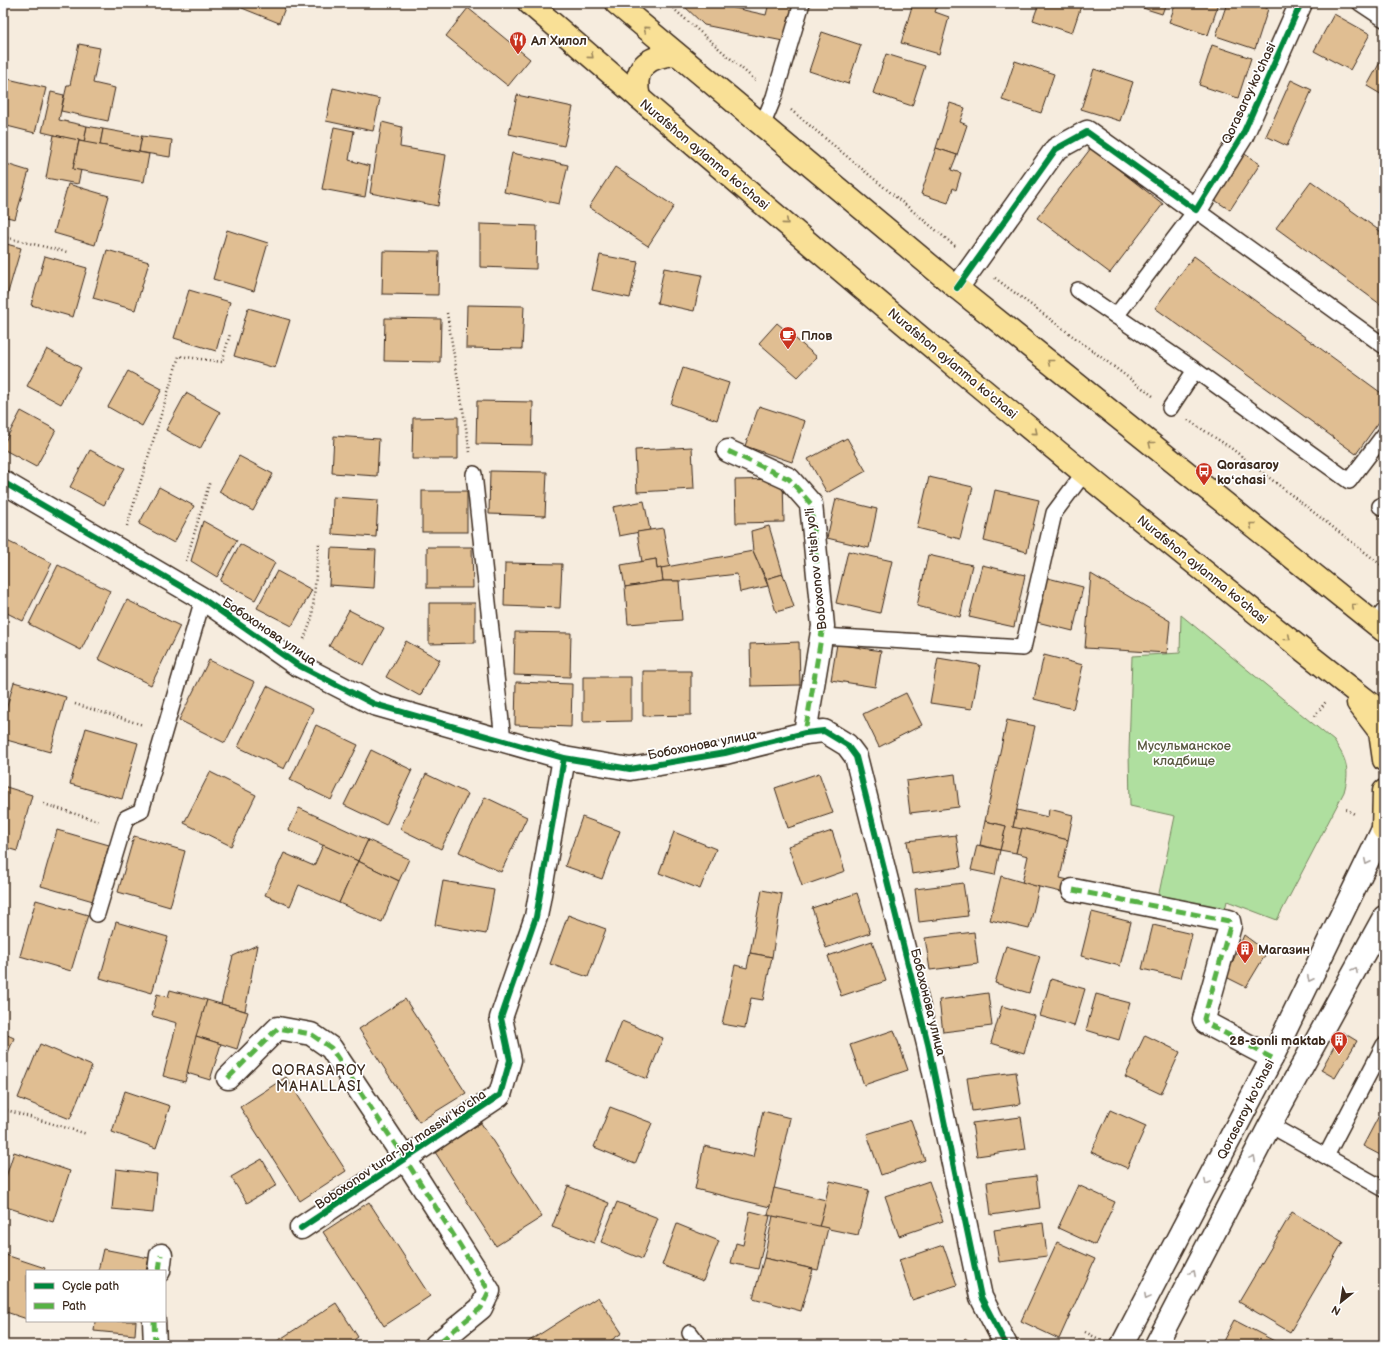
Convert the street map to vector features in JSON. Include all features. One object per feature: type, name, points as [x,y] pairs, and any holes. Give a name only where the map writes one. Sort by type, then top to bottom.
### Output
[{"type":"main road","name":"Nurafshon aylanma ko'chasi","points":[[529,3],[639,98],[1337,688],[1384,714]]},
{"type":"main road","points":[[616,3],[957,288],[1382,625]]},
{"type":"main road","points":[[639,98],[637,80],[644,64],[659,56],[676,54]]},
{"type":"main road","points":[[1337,688],[1380,732],[1384,760]]},
{"type":"main road","points":[[1383,828],[1384,791]]},
{"type":"street","name":"Qorasaroy ko'chasi","points":[[1196,210],[1242,136],[1296,4]]},
{"type":"street","points":[[957,288],[974,262],[1056,149],[1087,132],[1196,210]]},
{"type":"street","name":"Boboxonov o'tish yo'li","points":[[728,451],[789,479],[811,504],[823,626],[805,733]]},
{"type":"street","name":"Бобохонова улица","points":[[3,482],[179,584],[296,664],[374,704],[564,758],[630,769],[725,753],[805,733],[824,731],[847,745],[856,757],[928,1044],[981,1297],[1006,1345]]},
{"type":"street","name":"Boboxonov turar-joy massivi ko'cha","points":[[301,1228],[500,1095],[510,1060],[501,1018],[536,917],[564,758]]},
{"type":"street","name":"Qorasaroy ko'chasi","points":[[1122,1345],[1272,1058],[1383,828]]},
{"type":"street","points":[[1073,890],[1229,922],[1230,926],[1204,1019],[1206,1023],[1272,1058]]},
{"type":"street","points":[[1156,1345],[1270,1125],[1384,917]]},
{"type":"street","name":"Boboxonov turar-joy massivi ko'cha","points":[[228,1078],[278,1028],[311,1034],[331,1048],[405,1159],[489,1291],[481,1308],[436,1345]]},
{"type":"street","points":[[154,1322],[155,1345]]},
{"type":"lane","points":[[762,126],[774,96],[802,3]]},
{"type":"lane","points":[[1360,3],[1384,19]]},
{"type":"lane","points":[[1116,316],[1196,210],[1384,346]]},
{"type":"lane","points":[[1078,290],[1196,370],[1348,481],[1384,435]]},
{"type":"lane","points":[[1170,408],[1196,370]]},
{"type":"lane","points":[[822,636],[1022,648],[1054,513],[1084,473]]},
{"type":"lane","points":[[474,474],[503,740]]},
{"type":"lane","points":[[97,914],[126,818],[141,811],[203,599]]},
{"type":"lane","points":[[1326,1156],[1384,1045]]},
{"type":"lane","points":[[1270,1125],[1384,1189]]},
{"type":"path","points":[[667,3],[774,96],[974,262],[1170,408],[1231,448],[1384,567]]},
{"type":"path","points":[[3,237],[67,252]]},
{"type":"path","points":[[447,313],[474,474]]},
{"type":"path","points":[[120,549],[179,356],[222,362],[230,334]]},
{"type":"path","points":[[3,407],[10,393]]},
{"type":"path","points":[[179,584],[210,481]]},
{"type":"path","points":[[296,664],[312,618],[318,543]]},
{"type":"path","points":[[1315,716],[1337,688]]},
{"type":"path","points":[[75,704],[164,732]]},
{"type":"path","points":[[44,804],[123,829]]},
{"type":"path","points":[[1346,809],[1356,815]]},
{"type":"path","points":[[3,1109],[87,1134]]},
{"type":"path","points":[[1085,1332],[1097,1338]]},
{"type":"green space","name":"Мусульманское кладбище","points":[[1181,615],[1334,741],[1342,754],[1346,765],[1347,777],[1344,792],[1277,920],[1227,901],[1224,914],[1158,898],[1175,816],[1130,806],[1129,751],[1132,656],[1180,653]]},
{"type":"building","points":[[238,3],[287,3],[279,23],[237,6]]},
{"type":"building","points":[[681,3],[712,3],[766,15],[769,3],[793,3],[783,41],[704,25]]},
{"type":"building","points":[[913,3],[938,3],[935,12],[949,17],[939,54],[901,43]]},
{"type":"building","points":[[1039,3],[1082,3],[1072,33],[1033,20]]},
{"type":"building","points":[[1127,3],[1166,3],[1162,14]]},
{"type":"building","points":[[1176,3],[1219,3],[1208,35],[1169,22]]},
{"type":"building","points":[[1227,3],[1250,3],[1268,9],[1255,49],[1216,36]]},
{"type":"building","points":[[468,8],[530,59],[508,86],[446,36]]},
{"type":"building","points":[[1334,14],[1370,34],[1350,70],[1314,51]]},
{"type":"building","points":[[822,32],[861,45],[848,84],[809,71]]},
{"type":"building","points":[[79,44],[100,48],[93,83],[115,88],[108,121],[61,111],[67,85],[70,85]]},
{"type":"building","points":[[1212,45],[1251,58],[1238,98],[1199,85]]},
{"type":"building","points":[[886,54],[925,66],[912,106],[873,93]]},
{"type":"building","points":[[1384,55],[1384,96],[1367,86]]},
{"type":"building","points":[[1015,61],[1054,74],[1041,113],[1002,100]]},
{"type":"building","points":[[1094,69],[1133,82],[1120,121],[1081,109]]},
{"type":"building","points":[[4,78],[46,88],[35,133],[3,125]]},
{"type":"building","points":[[1291,80],[1312,90],[1287,146],[1266,136]]},
{"type":"building","points":[[333,88],[380,99],[373,131],[326,121]]},
{"type":"building","points":[[51,92],[64,95],[59,120],[87,126],[84,142],[42,132]]},
{"type":"building","points":[[517,95],[573,107],[564,146],[509,134]]},
{"type":"building","points":[[950,103],[965,108],[960,122],[967,125],[957,155],[936,148]]},
{"type":"building","points":[[382,122],[402,127],[400,147],[446,155],[438,206],[370,193]]},
{"type":"building","points":[[87,126],[103,129],[100,145],[84,143]]},
{"type":"building","points":[[334,127],[354,131],[349,160],[370,166],[365,197],[322,189]]},
{"type":"building","points":[[103,129],[142,136],[139,152],[100,145]]},
{"type":"building","points":[[54,135],[79,140],[73,169],[81,170],[78,184],[46,178]]},
{"type":"building","points":[[142,136],[172,140],[170,157],[139,152]]},
{"type":"building","points":[[79,141],[149,154],[144,182],[73,169]]},
{"type":"building","points":[[936,148],[957,155],[951,170],[961,173],[956,190],[953,188],[948,203],[921,194]]},
{"type":"building","points":[[1091,148],[1163,204],[1110,273],[1037,218]]},
{"type":"building","points":[[512,153],[568,165],[559,204],[504,192]]},
{"type":"building","points":[[1243,153],[1260,164],[1230,210],[1213,199]]},
{"type":"building","points":[[3,163],[29,171],[15,219],[3,216]]},
{"type":"building","points":[[615,167],[674,206],[648,246],[589,207]]},
{"type":"building","points":[[1311,181],[1384,234],[1384,307],[1276,228]]},
{"type":"building","points":[[68,184],[109,196],[95,245],[54,233]]},
{"type":"building","points":[[480,224],[537,226],[536,269],[480,267]]},
{"type":"building","points":[[227,230],[268,243],[254,291],[213,279]]},
{"type":"building","points":[[3,243],[21,248],[7,296],[3,295]]},
{"type":"building","points":[[107,250],[149,262],[135,310],[93,298]]},
{"type":"building","points":[[383,251],[439,252],[438,295],[382,294]]},
{"type":"building","points":[[600,255],[638,262],[630,298],[592,290]]},
{"type":"building","points":[[45,256],[87,268],[73,317],[31,305]]},
{"type":"building","points":[[1194,256],[1384,395],[1384,415],[1356,454],[1155,308]]},
{"type":"building","points":[[664,268],[702,275],[694,311],[657,303]]},
{"type":"building","points":[[189,290],[230,302],[216,351],[174,338]]},
{"type":"building","points":[[467,305],[524,306],[522,349],[466,348]]},
{"type":"building","points":[[248,308],[290,320],[275,368],[234,356]]},
{"type":"building","points":[[385,318],[441,319],[440,362],[384,361]]},
{"type":"building","points":[[777,323],[817,357],[798,377],[759,343]]},
{"type":"building","points":[[47,349],[81,368],[61,404],[27,386]]},
{"type":"building","points":[[683,368],[729,383],[717,420],[671,404]]},
{"type":"building","points":[[128,371],[162,389],[142,426],[108,407]]},
{"type":"building","points":[[186,393],[220,412],[200,449],[166,430]]},
{"type":"building","points":[[477,401],[533,402],[532,445],[476,444]]},
{"type":"building","points":[[759,406],[805,421],[792,462],[745,446]]},
{"type":"building","points":[[21,411],[56,430],[36,467],[3,449],[3,445]]},
{"type":"building","points":[[458,417],[458,459],[412,459],[413,418]]},
{"type":"building","points":[[334,436],[379,439],[377,476],[332,473]]},
{"type":"building","points":[[847,438],[866,471],[827,493],[808,459]]},
{"type":"building","points":[[692,447],[694,489],[637,492],[635,450]]},
{"type":"building","points":[[90,450],[125,468],[104,505],[70,487]]},
{"type":"building","points":[[239,456],[273,474],[253,511],[219,492]]},
{"type":"building","points":[[490,471],[547,472],[545,516],[489,514]]},
{"type":"building","points":[[929,477],[973,487],[960,539],[917,528]]},
{"type":"building","points":[[783,479],[784,522],[736,523],[735,480]]},
{"type":"building","points":[[159,487],[194,506],[174,543],[139,524]]},
{"type":"building","points":[[995,490],[1039,500],[1027,552],[984,541]]},
{"type":"building","points":[[422,491],[467,491],[467,532],[422,532]]},
{"type":"building","points":[[333,497],[378,500],[376,537],[332,534]]},
{"type":"building","points":[[836,499],[877,509],[869,548],[827,538]]},
{"type":"building","points":[[644,501],[650,530],[619,536],[613,507]]},
{"type":"building","points":[[203,521],[237,540],[217,577],[191,561]]},
{"type":"building","points":[[769,526],[783,574],[766,579],[753,551],[751,531]]},
{"type":"building","points":[[663,528],[670,567],[657,569],[656,559],[642,562],[637,532]]},
{"type":"building","points":[[3,539],[52,563],[23,621],[3,611]]},
{"type":"building","points":[[240,544],[275,563],[255,600],[220,581]]},
{"type":"building","points":[[427,547],[472,547],[473,588],[427,588]]},
{"type":"building","points":[[331,548],[376,550],[374,588],[329,585]]},
{"type":"building","points":[[753,551],[768,586],[740,592],[737,574],[679,581],[663,581],[661,568]]},
{"type":"building","points":[[848,551],[892,561],[880,613],[836,603]]},
{"type":"building","points":[[928,555],[972,565],[960,617],[917,606]]},
{"type":"building","points":[[656,559],[657,569],[661,568],[663,581],[625,587],[621,565]]},
{"type":"building","points":[[505,563],[562,564],[560,608],[504,606]]},
{"type":"building","points":[[58,565],[110,591],[81,650],[29,624]]},
{"type":"building","points":[[982,565],[1025,575],[1014,627],[969,617]]},
{"type":"building","points":[[277,571],[312,590],[292,626],[257,608]]},
{"type":"building","points":[[783,574],[794,607],[776,612],[766,579]]},
{"type":"building","points":[[1091,574],[1170,621],[1167,653],[1085,648]]},
{"type":"building","points":[[1044,577],[1083,587],[1073,631],[1033,621]]},
{"type":"building","points":[[663,581],[679,581],[682,620],[628,624],[625,587]]},
{"type":"building","points":[[127,600],[180,626],[151,685],[98,659]]},
{"type":"building","points":[[429,603],[475,603],[475,643],[429,644]]},
{"type":"building","points":[[349,610],[384,628],[364,665],[329,646]]},
{"type":"building","points":[[515,632],[571,633],[570,677],[514,675]]},
{"type":"building","points":[[406,641],[440,660],[420,696],[386,677]]},
{"type":"building","points":[[799,642],[800,685],[751,686],[750,644]]},
{"type":"building","points":[[837,644],[881,651],[875,687],[831,680]]},
{"type":"building","points":[[1044,655],[1083,665],[1073,709],[1034,699]]},
{"type":"building","points":[[938,658],[980,665],[972,709],[930,703]]},
{"type":"building","points":[[209,660],[255,682],[225,743],[179,720]]},
{"type":"building","points":[[643,671],[691,671],[691,715],[643,716]]},
{"type":"building","points":[[583,677],[631,677],[631,721],[583,722]]},
{"type":"building","points":[[14,682],[66,697],[50,752],[3,739],[3,720]]},
{"type":"building","points":[[516,682],[572,684],[571,727],[515,725]]},
{"type":"building","points":[[267,686],[313,709],[284,769],[238,747]]},
{"type":"building","points":[[906,693],[922,725],[879,747],[863,714]]},
{"type":"building","points":[[1007,720],[1035,726],[1013,827],[1022,828],[1016,853],[1000,850],[1006,826],[985,821]]},
{"type":"building","points":[[316,725],[358,745],[331,800],[290,780]]},
{"type":"building","points":[[86,728],[138,743],[122,799],[70,784]]},
{"type":"building","points":[[371,750],[412,770],[386,825],[344,805]]},
{"type":"building","points":[[210,772],[256,795],[231,846],[184,823]]},
{"type":"building","points":[[819,773],[833,813],[788,828],[775,788]]},
{"type":"building","points":[[426,774],[468,794],[441,849],[400,829]]},
{"type":"building","points":[[955,774],[959,807],[910,813],[906,781]]},
{"type":"building","points":[[3,786],[32,795],[17,851],[3,847]]},
{"type":"building","points":[[485,797],[527,817],[501,872],[459,852]]},
{"type":"building","points":[[299,808],[368,840],[358,861],[289,830]]},
{"type":"building","points":[[1049,809],[1073,815],[1068,840],[1013,827],[1017,810],[1048,817]]},
{"type":"building","points":[[582,817],[620,831],[602,879],[565,866]]},
{"type":"building","points":[[985,821],[1006,826],[1000,850],[980,845]]},
{"type":"building","points":[[1022,828],[1068,840],[1060,878],[1073,881],[1070,894],[1022,883],[1028,856],[1016,853]]},
{"type":"building","points":[[57,830],[109,845],[93,901],[41,886]]},
{"type":"building","points":[[832,831],[845,871],[802,886],[788,846]]},
{"type":"building","points":[[674,832],[716,849],[700,889],[659,873]]},
{"type":"building","points":[[956,835],[961,867],[912,874],[907,841]]},
{"type":"building","points":[[134,836],[185,851],[170,907],[118,892]]},
{"type":"building","points":[[368,840],[409,859],[399,881],[358,861]]},
{"type":"building","points":[[323,845],[358,861],[339,903],[299,885],[290,906],[265,895],[284,853],[314,866]]},
{"type":"building","points":[[977,845],[1000,850],[995,875],[971,870]]},
{"type":"building","points":[[358,861],[399,881],[382,922],[339,903]]},
{"type":"building","points":[[1001,876],[1039,887],[1029,929],[990,920]]},
{"type":"building","points":[[443,881],[494,890],[486,934],[435,925]]},
{"type":"building","points":[[963,883],[968,916],[919,922],[915,889]]},
{"type":"building","points":[[762,890],[782,894],[772,957],[750,953]]},
{"type":"building","points":[[857,893],[870,933],[826,948],[812,908]]},
{"type":"building","points":[[36,900],[88,915],[71,971],[20,956]]},
{"type":"building","points":[[1092,912],[1131,922],[1120,966],[1081,956]]},
{"type":"building","points":[[568,915],[606,929],[588,977],[550,964]]},
{"type":"building","points":[[116,922],[168,937],[152,993],[100,978]]},
{"type":"building","points":[[1153,925],[1192,934],[1181,978],[1142,969]]},
{"type":"building","points":[[974,932],[978,964],[930,970],[925,938]]},
{"type":"building","name":"Магазин","points":[[1244,935],[1267,952],[1246,987],[1226,977]]},
{"type":"building","points":[[872,941],[886,981],[841,996],[828,956]]},
{"type":"building","points":[[257,945],[245,1011],[221,1004],[233,956]]},
{"type":"building","points":[[1006,946],[1040,956],[1029,993],[995,983]]},
{"type":"building","points":[[750,953],[772,957],[763,1000],[751,998],[745,1028],[722,1024],[735,965],[747,968]]},
{"type":"building","points":[[1051,979],[1085,989],[1074,1026],[1040,1016]]},
{"type":"building","points":[[170,990],[207,1000],[185,1082],[163,1076],[177,1023],[152,1016],[157,994],[168,997]]},
{"type":"building","points":[[988,993],[992,1026],[943,1032],[939,1000]]},
{"type":"building","points":[[1096,994],[1130,1003],[1119,1040],[1086,1030]]},
{"type":"building","points":[[405,999],[466,1093],[419,1122],[359,1029]]},
{"type":"building","points":[[207,1000],[248,1012],[237,1049],[196,1036]]},
{"type":"building","points":[[1002,1006],[1035,1016],[1024,1053],[991,1043]]},
{"type":"building","points":[[622,1021],[663,1038],[647,1079],[606,1062]]},
{"type":"building","points":[[894,1030],[908,1070],[864,1085],[850,1045]]},
{"type":"building","name":"28-sonli maktab","points":[[1342,1032],[1357,1041],[1335,1078],[1321,1070]]},
{"type":"building","points":[[3,1033],[14,1038],[3,1065]]},
{"type":"building","points":[[1145,1035],[1180,1052],[1161,1094],[1125,1077]]},
{"type":"building","points":[[196,1036],[221,1044],[210,1080],[187,1073]]},
{"type":"building","points":[[40,1044],[92,1066],[70,1119],[18,1098]]},
{"type":"building","points":[[1016,1072],[1021,1104],[972,1111],[967,1078]]},
{"type":"building","points":[[286,1077],[346,1171],[300,1201],[240,1107]]},
{"type":"building","points":[[125,1091],[170,1106],[156,1148],[112,1132]]},
{"type":"building","points":[[1384,1106],[1384,1157],[1363,1146]]},
{"type":"building","points":[[610,1107],[652,1123],[635,1164],[594,1147]]},
{"type":"building","points":[[1110,1110],[1146,1126],[1127,1168],[1091,1152]]},
{"type":"building","points":[[763,1111],[790,1118],[770,1207],[695,1189],[704,1146],[753,1157]]},
{"type":"building","points":[[1021,1117],[1026,1149],[977,1156],[972,1123]]},
{"type":"building","points":[[911,1120],[925,1160],[881,1175],[867,1134]]},
{"type":"building","points":[[481,1123],[542,1217],[496,1246],[435,1152]]},
{"type":"building","points":[[14,1152],[70,1171],[53,1222],[3,1206],[3,1186]]},
{"type":"building","points":[[262,1159],[277,1185],[247,1203],[231,1177]]},
{"type":"building","points":[[116,1169],[157,1174],[153,1213],[112,1209]]},
{"type":"building","points":[[1036,1176],[1040,1208],[991,1215],[987,1182]]},
{"type":"building","points":[[830,1181],[869,1190],[858,1235],[819,1227]]},
{"type":"building","points":[[929,1181],[943,1221],[899,1236],[885,1196]]},
{"type":"building","points":[[1078,1185],[1115,1202],[1095,1245],[1058,1228]]},
{"type":"building","points":[[568,1186],[609,1203],[594,1243],[552,1227]]},
{"type":"building","points":[[774,1188],[826,1200],[819,1227],[768,1215]]},
{"type":"building","points":[[369,1202],[430,1296],[384,1326],[323,1232]]},
{"type":"building","points":[[617,1202],[658,1218],[642,1259],[601,1242]]},
{"type":"building","points":[[750,1211],[770,1216],[758,1269],[731,1263],[736,1243],[743,1245]]},
{"type":"building","points":[[1292,1212],[1343,1242],[1290,1332],[1239,1302]]},
{"type":"building","points":[[773,1216],[828,1228],[818,1270],[764,1258]]},
{"type":"building","points":[[1043,1223],[1047,1256],[999,1262],[994,1230]]},
{"type":"building","points":[[677,1224],[719,1241],[703,1281],[662,1265]]},
{"type":"building","points":[[1057,1242],[1095,1259],[1059,1339],[1021,1321]]},
{"type":"building","points":[[943,1245],[957,1285],[912,1300],[899,1260]]},
{"type":"building","points":[[103,1249],[149,1258],[146,1270],[98,1270]]},
{"type":"building","points":[[3,1254],[45,1268],[44,1270],[26,1270],[26,1319],[3,1311]]},
{"type":"building","points":[[764,1258],[813,1269],[801,1311],[753,1298]]},
{"type":"building","points":[[598,1297],[622,1333],[604,1345],[523,1345]]},
{"type":"building","points":[[336,1303],[358,1337],[347,1345],[271,1345]]},
{"type":"building","points":[[1234,1320],[1282,1345],[1221,1345]]},
{"type":"building","points":[[95,1322],[136,1322],[135,1335],[94,1331]]},
{"type":"building","points":[[965,1338],[976,1345],[960,1345]]},
{"type":"marked path","points":[[728,451],[789,479],[811,504],[823,626],[805,733]]},
{"type":"marked path","points":[[1073,890],[1229,921],[1230,926],[1204,1019],[1206,1023],[1272,1058]]},
{"type":"marked path","points":[[228,1078],[278,1028],[311,1034],[331,1048],[405,1159],[489,1291],[481,1308],[436,1345]]},
{"type":"marked path","points":[[159,1270],[161,1255]]},
{"type":"marked path","points":[[154,1322],[155,1345]]},
{"type":"cycle path","points":[[957,288],[1056,149],[1087,132],[1196,210],[1242,136],[1301,3]]},
{"type":"cycle path","points":[[3,482],[203,599],[296,664],[374,704],[564,758],[630,769],[725,753],[805,733],[824,731],[847,745],[856,757],[928,1044],[981,1297],[1006,1345]]},
{"type":"cycle path","points":[[301,1228],[500,1095],[510,1060],[501,1018],[536,917],[564,758]]},
{"type":"place","name":"Ал Хилол","points":[[518,55]]},
{"type":"place","name":"Плов","points":[[788,350]]},
{"type":"place","name":"Qorasaroy koʻchasi","points":[[1204,486]]},
{"type":"place","name":"Магазин","points":[[1245,964]]},
{"type":"place","name":"28-sonli maktab","points":[[1339,1055]]},
{"type":"district","name":"QORASAROY MAHALLASI","points":[[319,1078]]}]
